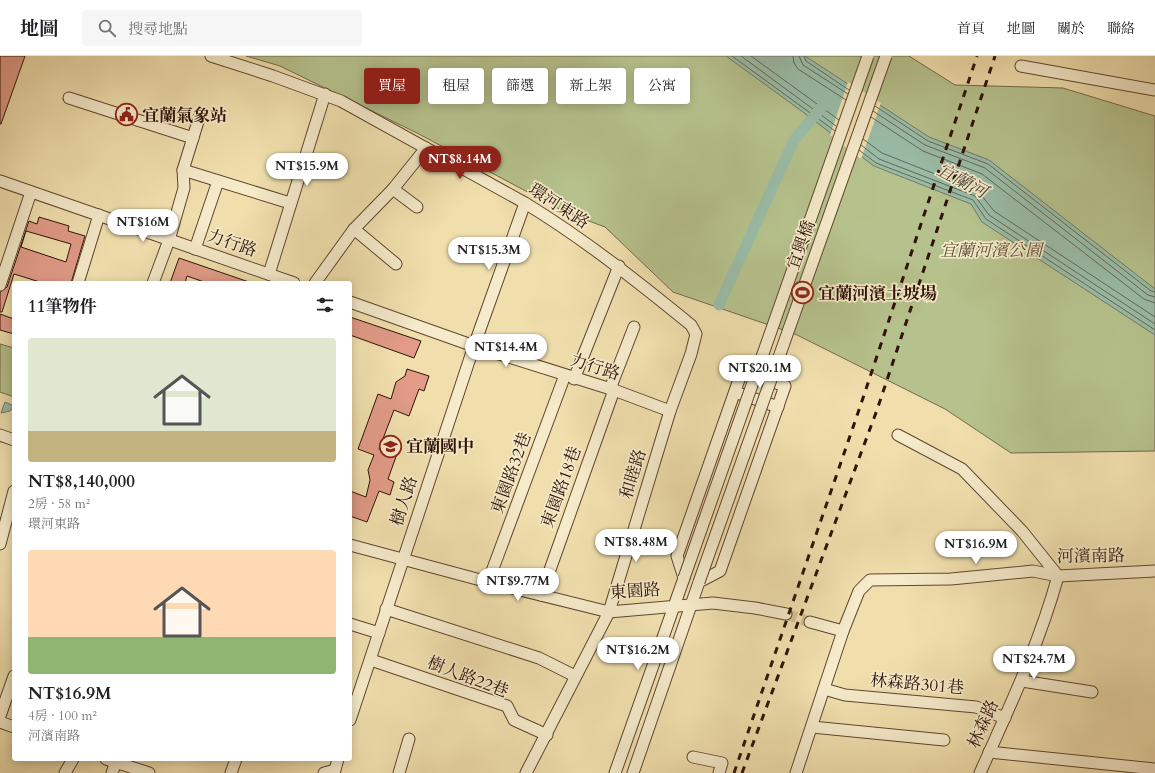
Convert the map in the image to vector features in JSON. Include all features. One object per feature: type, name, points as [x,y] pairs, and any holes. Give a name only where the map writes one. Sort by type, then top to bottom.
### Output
[{"type":"street","name":"環河東路","points":[[210,56],[325,94],[525,203],[553,220],[619,266],[690,325],[696,334]]},
{"type":"street","name":"宜興橋","points":[[615,773],[868,56]]},
{"type":"street","name":"宜興橋","points":[[633,773],[699,582],[886,56]]},
{"type":"street","points":[[1021,66],[1155,90]]},
{"type":"street","points":[[269,274],[325,94]]},
{"type":"street","points":[[69,98],[193,138]]},
{"type":"street","points":[[154,281],[169,240],[184,188],[184,170],[200,115]]},
{"type":"street","points":[[316,281],[354,229],[393,189],[426,148]]},
{"type":"street","points":[[184,170],[290,203]]},
{"type":"street","name":"力行路","points":[[0,181],[288,281]]},
{"type":"street","points":[[195,249],[218,181]]},
{"type":"street","points":[[393,189],[417,207]]},
{"type":"street","points":[[0,285],[31,192]]},
{"type":"street","name":"樹人路","points":[[352,714],[474,346],[525,203]]},
{"type":"street","points":[[79,281],[100,215]]},
{"type":"street","points":[[354,229],[396,264]]},
{"type":"street","name":"東園路32巷","points":[[488,582],[570,377],[619,266]]},
{"type":"street","name":"力行路","points":[[352,303],[474,346],[612,390],[670,411]]},
{"type":"street","name":"東園路18巷","points":[[541,595],[634,327]]},
{"type":"street","name":"和睦路","points":[[526,773],[547,735],[575,676],[609,612],[670,411],[691,354],[696,334]]},
{"type":"street","points":[[684,578],[677,556],[742,371],[785,386],[720,571],[699,582]]},
{"type":"street","points":[[735,392],[778,407]]},
{"type":"street","points":[[0,435],[12,439]]},
{"type":"street","points":[[898,435],[962,468],[1022,531],[1058,576]]},
{"type":"street","points":[[0,544],[12,499]]},
{"type":"street","name":"東園路","points":[[352,545],[488,582],[609,612],[674,605],[720,604],[755,608],[786,614]]},
{"type":"street","name":"河濱南路","points":[[796,773],[843,631],[859,591],[870,580],[951,579],[1033,571],[1058,576],[1152,571]]},
{"type":"street","name":"林森路","points":[[980,773],[1022,681],[1047,615],[1058,576]]},
{"type":"street","points":[[386,609],[539,658],[575,676]]},
{"type":"street","points":[[810,622],[843,631]]},
{"type":"street","points":[[352,625],[379,633]]},
{"type":"street","points":[[1007,655],[1029,661]]},
{"type":"street","name":"樹人路22巷","points":[[371,660],[507,706],[514,720],[547,735]]},
{"type":"street","points":[[1022,681],[1092,692]]},
{"type":"street","points":[[0,716],[12,682]]},
{"type":"street","name":"林森路301巷","points":[[824,689],[845,695],[976,707],[1005,718]]},
{"type":"street","points":[[0,722],[12,726]]},
{"type":"street","points":[[812,727],[944,740]]},
{"type":"street","points":[[399,773],[409,739]]},
{"type":"street","points":[[989,752],[1155,769]]},
{"type":"street","points":[[693,757],[722,763],[719,773]]},
{"type":"street","points":[[65,773],[72,761]]},
{"type":"street","points":[[231,773],[235,761]]},
{"type":"street","points":[[113,763],[149,773]]},
{"type":"street","points":[[324,773],[337,767]]},
{"type":"green space","name":"宜蘭河濱公園","points":[[246,56],[909,56],[955,85],[1063,88],[1155,116],[1155,451],[1011,453],[945,409],[795,334],[673,292],[605,227],[565,212],[417,133],[280,66]]},
{"type":"green space","points":[[0,344],[12,347],[12,396],[0,392]]},
{"type":"water","name":"宜蘭河","points":[[726,56],[805,56],[929,137],[989,160],[1155,289],[1155,335],[982,222],[971,204],[874,166]]},
{"type":"water","points":[[5,402],[12,405],[10,411],[1,413]]},
{"type":"pier","points":[[848,82],[881,103],[861,159],[830,135]]},
{"type":"building","points":[[0,56],[25,56],[1,124],[0,124]]},
{"type":"building","points":[[39,217],[69,226],[68,231],[85,236],[72,281],[37,281],[14,274],[2,312],[0,312],[0,292],[7,287],[29,221],[37,224]],"holes":[[[26,231],[71,244],[66,262],[21,247]]]},
{"type":"building","points":[[179,258],[246,281],[201,281],[187,276],[186,281],[171,281]]},
{"type":"building","points":[[0,314],[12,318],[12,333],[0,330]]},
{"type":"building","points":[[352,318],[421,341],[414,358],[352,336]]},
{"type":"building","points":[[407,369],[429,376],[424,391],[419,389],[409,416],[394,410],[379,449],[397,454],[388,479],[394,482],[390,495],[379,491],[367,522],[352,517],[352,492],[366,497],[370,480],[368,470],[374,455],[358,449],[378,394],[391,399],[396,382],[405,376]]},
{"type":"waterway","points":[[719,305],[794,140],[821,108]]},
{"type":"tunnel","points":[[786,614],[810,622]]},
{"type":"railway","points":[[734,773],[861,404],[977,56]]},
{"type":"railway","points":[[742,773],[877,410],[995,56]]},
{"type":"place","name":"宜蘭氣象站","points":[[127,115]]},
{"type":"place","name":"宜蘭河濱土坡場","points":[[803,293]]},
{"type":"place","name":"宜蘭國中","points":[[391,446]]}]
